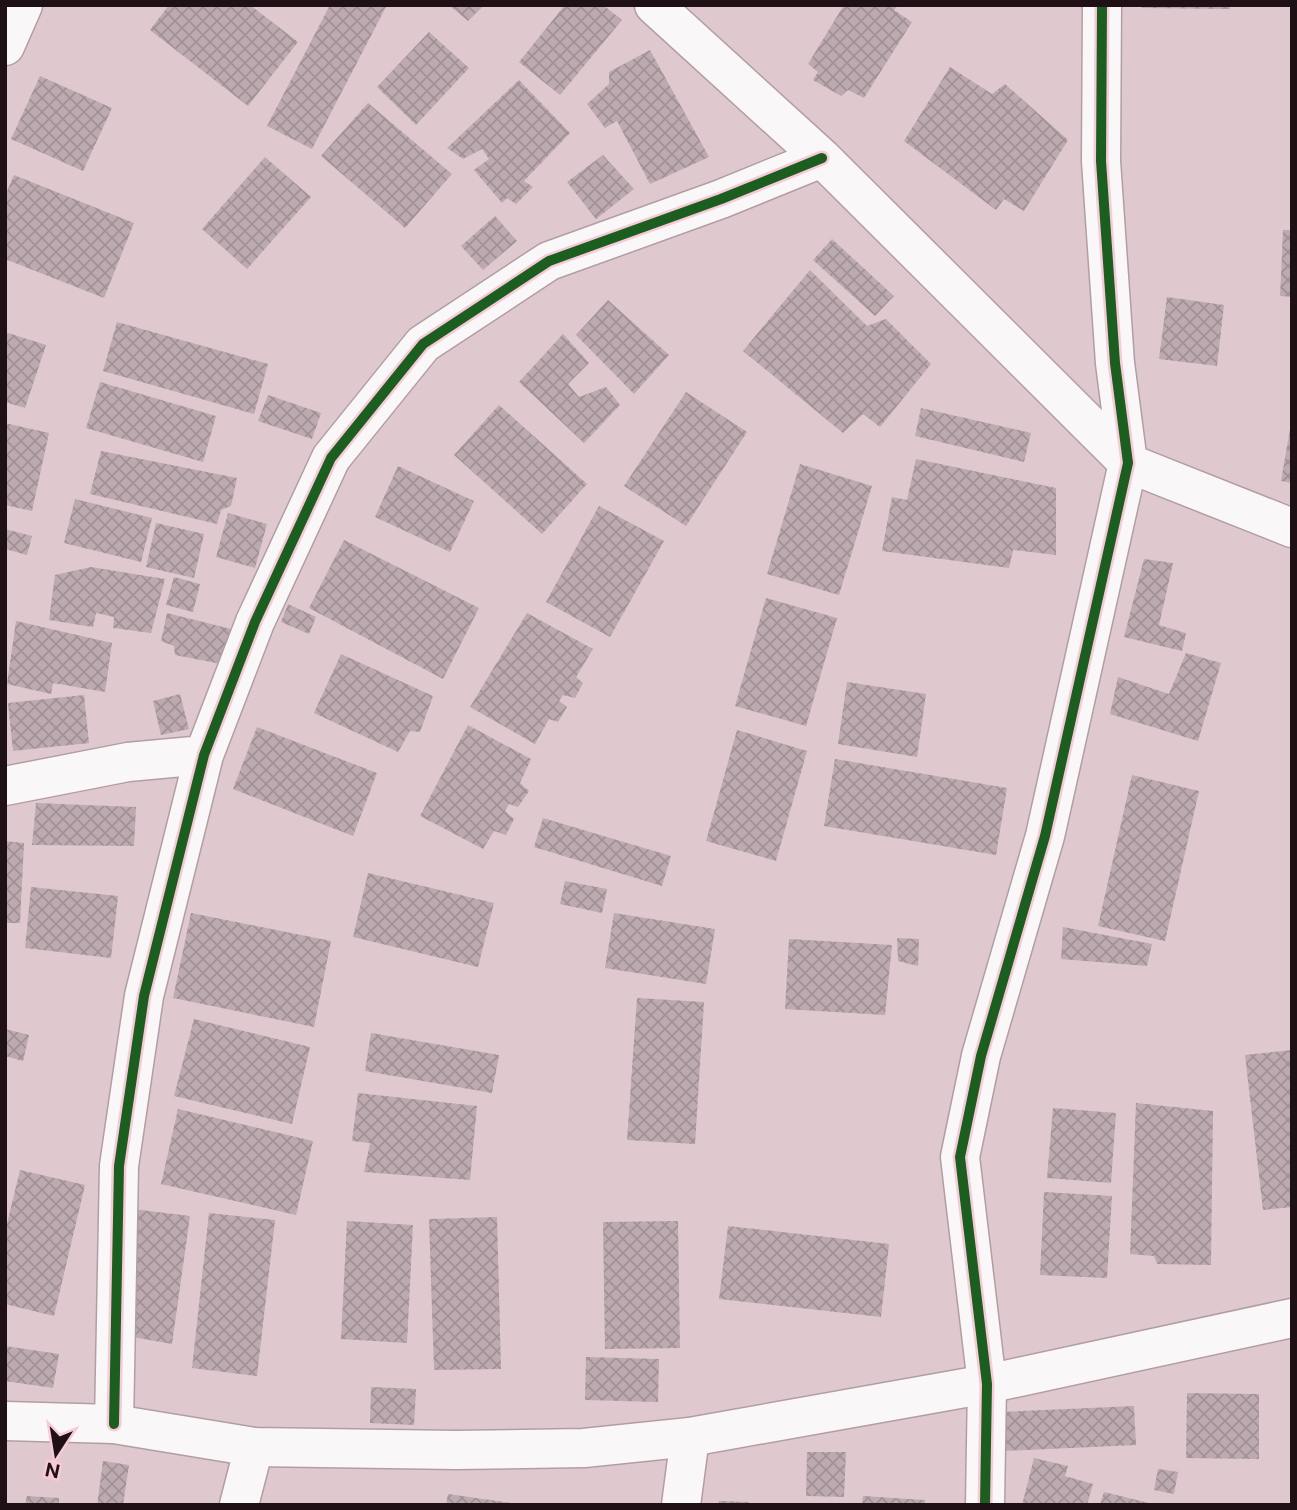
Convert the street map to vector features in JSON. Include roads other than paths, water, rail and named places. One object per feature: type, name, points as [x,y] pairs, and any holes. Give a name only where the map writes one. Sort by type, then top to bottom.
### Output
[{"type":"street","points":[[5,46],[23,5]]},
{"type":"street","points":[[654,5],[822,158],[1128,463],[1292,528]]},
{"type":"street","points":[[985,1505],[987,1384],[960,1157],[981,1056],[1045,836],[1128,463],[1115,363],[1101,162],[1102,5]]},
{"type":"street","points":[[114,1424],[118,1166],[144,996],[204,755],[255,622],[331,458],[423,344],[549,261],[721,199],[822,158]]},
{"type":"street","points":[[5,786],[128,762],[204,755]]},
{"type":"street","points":[[5,1421],[114,1424],[254,1447],[456,1450],[584,1448],[690,1437],[987,1384],[1292,1318]]},
{"type":"street","points":[[681,1505],[690,1437]]},
{"type":"street","points":[[239,1505],[254,1447]]}]
